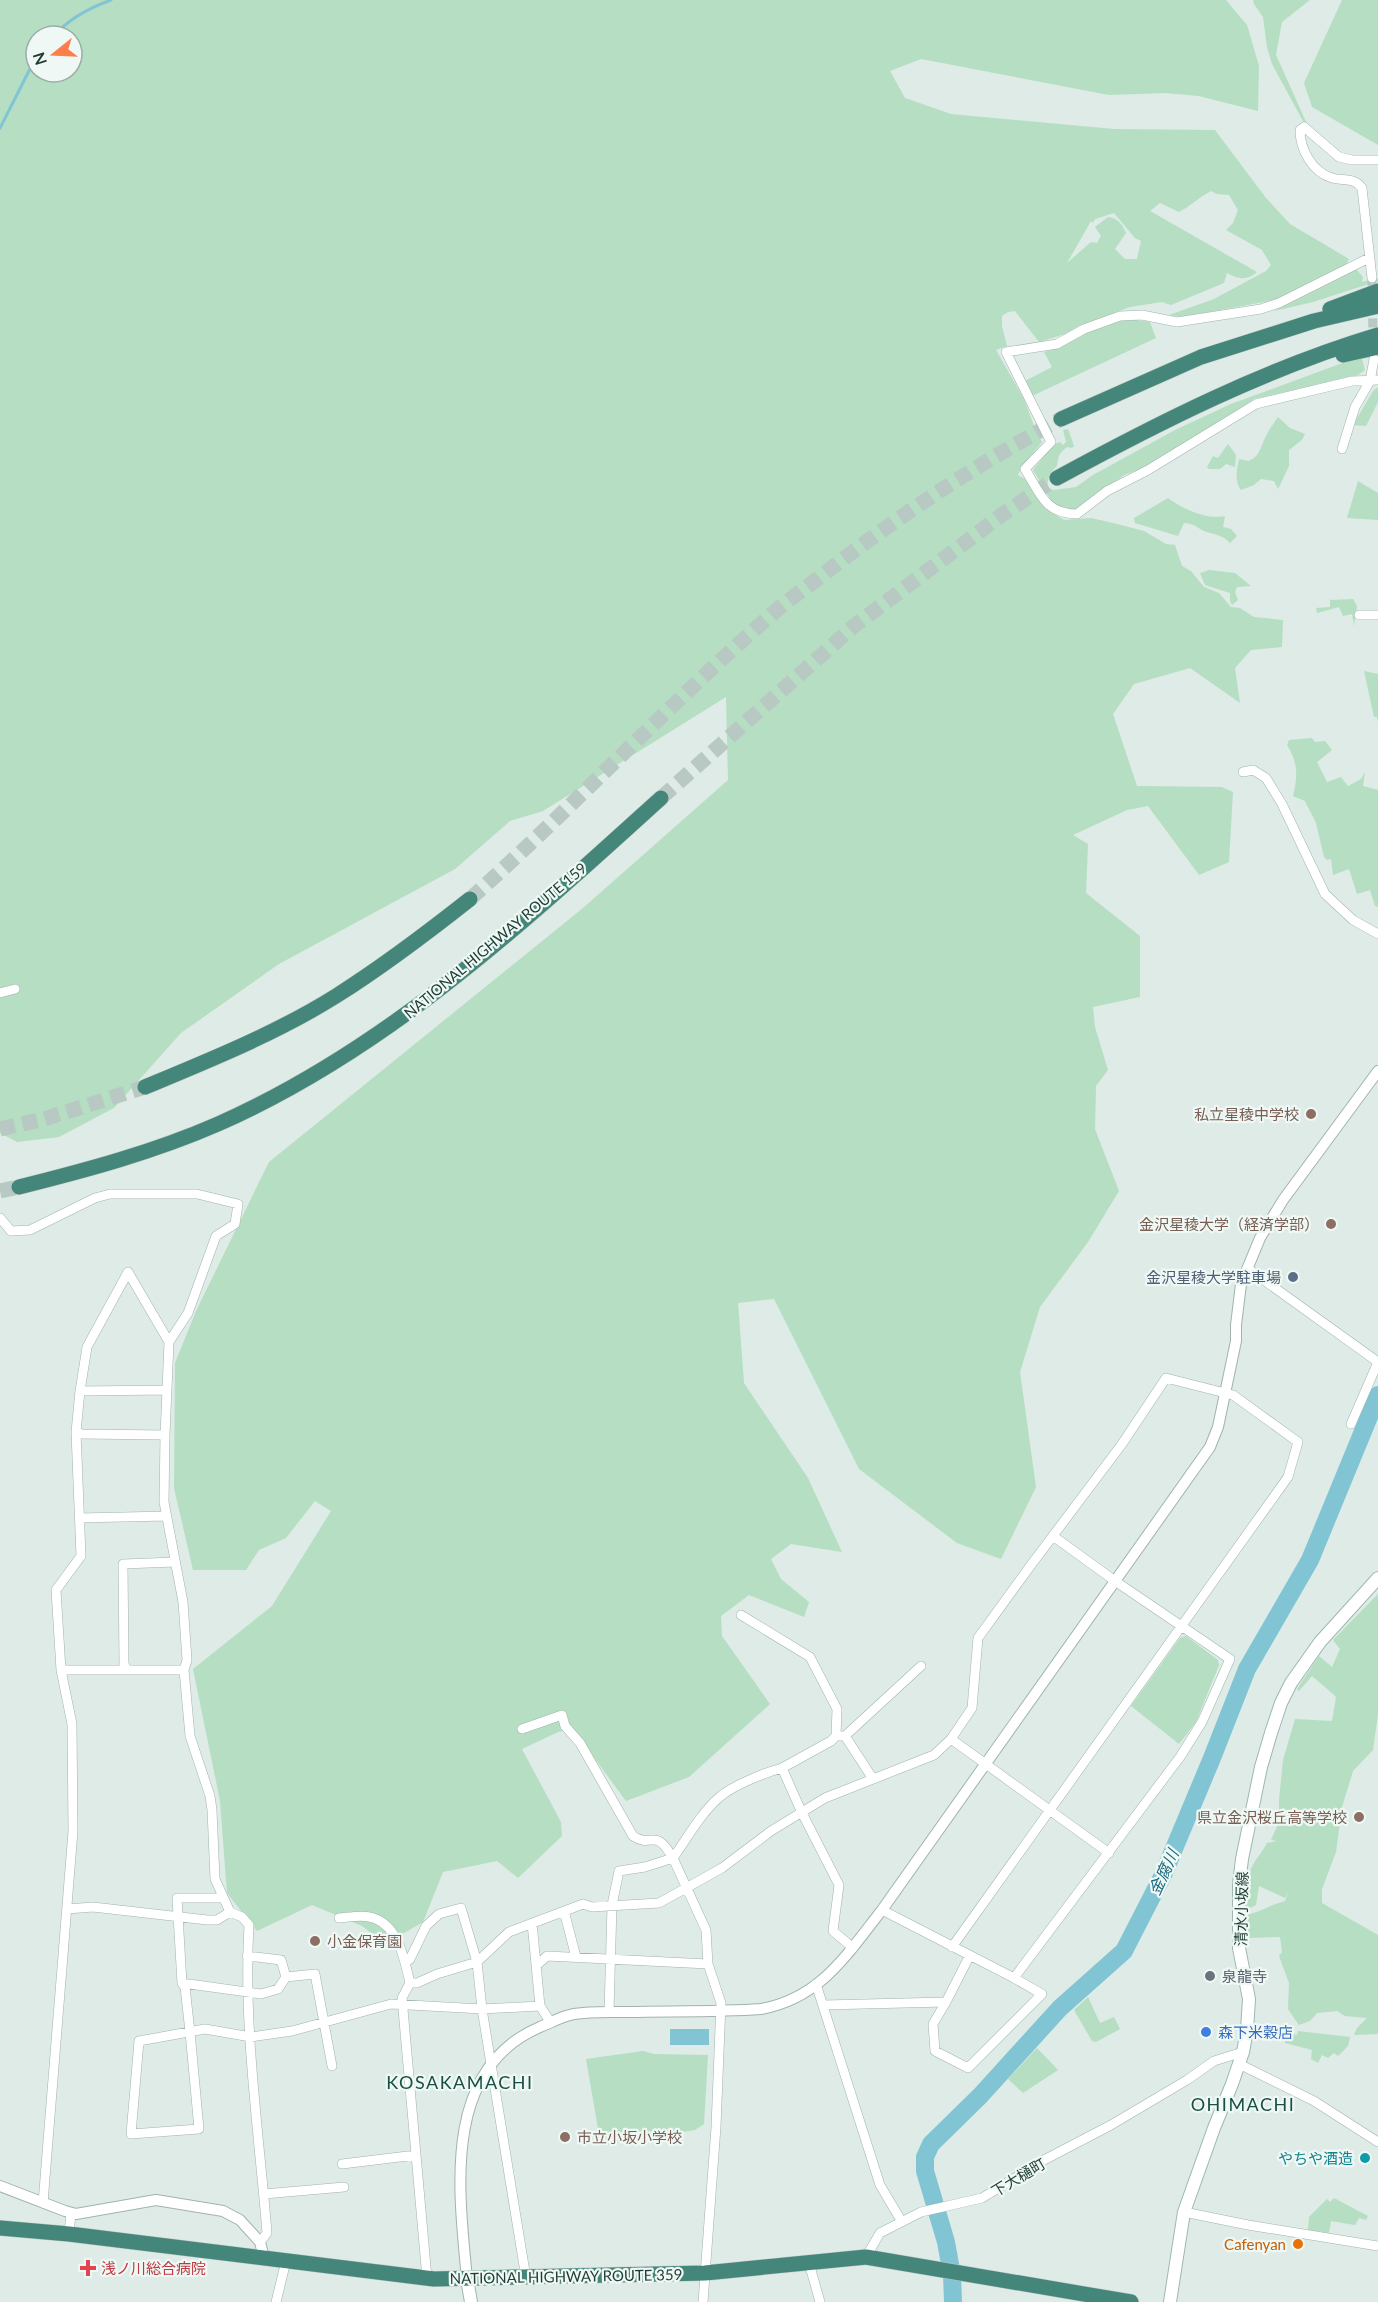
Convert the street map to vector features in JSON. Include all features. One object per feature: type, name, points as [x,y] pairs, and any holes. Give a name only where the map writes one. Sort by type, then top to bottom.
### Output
[{"type":"highway","points":[[1061,419],[1201,357],[1375,285]]},
{"type":"highway","points":[[1201,357],[1314,321],[1378,306]]},
{"type":"highway","points":[[1057,478],[1153,426],[1226,392],[1327,351],[1378,335]]},
{"type":"highway","points":[[1092,459],[1269,382],[1345,355],[1376,353]]},
{"type":"highway","name":"NATIONAL HIGHWAY ROUTE 159","points":[[19,1187],[102,1166],[176,1142],[220,1123],[323,1069],[400,1019],[452,980],[538,908],[661,798]]},
{"type":"highway","points":[[145,1087],[237,1047],[335,996],[420,938],[470,899]]},
{"type":"highway","name":"NATIONAL HIGHWAY ROUTE 359","points":[[0,2228],[69,2234],[427,2278],[705,2273],[866,2257],[1131,2302]]},
{"type":"main road","name":"清水小坂線","points":[[1170,2302],[1184,2212],[1241,2058],[1247,2030],[1249,1999],[1239,1948],[1239,1884],[1261,1767],[1281,1702],[1291,1683],[1320,1642],[1378,1578]]},
{"type":"main road","points":[[468,2279],[471,2302]]},
{"type":"street","points":[[1375,285],[1369,258],[1362,188],[1356,181],[1331,177],[1318,170],[1302,150],[1300,130],[1304,127],[1340,158],[1378,160]]},
{"type":"street","points":[[1369,258],[1279,303],[1261,309],[1188,322],[1142,315],[1120,316],[1084,329],[1057,344],[1006,352],[1051,442],[1025,469],[1048,505],[1058,512],[1071,514],[1077,514],[1107,490],[1148,470],[1256,404],[1352,381],[1374,381]]},
{"type":"street","points":[[1342,449],[1354,407],[1374,381],[1376,353]]},
{"type":"street","points":[[1359,615],[1378,615]]},
{"type":"street","points":[[1243,772],[1253,770],[1266,778],[1282,804],[1325,894],[1353,920],[1378,934]]},
{"type":"street","points":[[0,993],[15,989]]},
{"type":"street","points":[[468,2279],[463,2221],[464,2128],[471,2098],[491,2061],[508,2044],[531,2031],[573,2014],[720,2011],[776,2006],[790,2002],[834,1971],[882,1910],[1210,1447],[1218,1427],[1236,1341],[1240,1290],[1247,1268],[1260,1239],[1283,1200],[1378,1071]]},
{"type":"street","points":[[0,1218],[11,1231],[30,1230],[95,1198],[110,1194],[197,1194],[238,1204],[235,1224],[216,1236],[188,1313],[169,1342],[164,1502],[183,1602],[187,1660],[184,1670],[190,1736],[210,1796],[212,1810],[215,1879],[230,1912],[242,1917],[249,1925],[247,1956],[251,2037],[267,2233],[260,2242]]},
{"type":"street","points":[[1247,1268],[1378,1362],[1351,1424]]},
{"type":"street","points":[[43,2202],[73,1831],[72,1724],[61,1670],[56,1590],[81,1556],[76,1432],[87,1347],[128,1272],[169,1342]]},
{"type":"street","points":[[410,1983],[417,1983],[477,1962],[509,1932],[583,1904],[592,1906],[659,1903],[722,1868],[771,1830],[825,1798],[934,1755],[951,1739],[972,1708],[978,1638],[1122,1444],[1166,1378],[1233,1395],[1298,1442],[1288,1477],[952,1947]]},
{"type":"street","points":[[80,1391],[167,1390]]},
{"type":"street","points":[[76,1432],[165,1435]]},
{"type":"street","points":[[80,1518],[167,1516]]},
{"type":"street","points":[[1014,1978],[1168,1774],[1202,1722],[1230,1659],[1053,1536]]},
{"type":"street","points":[[127,1670],[124,1664],[123,1564],[175,1562]]},
{"type":"street","points":[[741,1616],[810,1657],[837,1709],[840,1736],[873,1779]]},
{"type":"street","points":[[609,2012],[612,1905],[619,1871],[645,1867],[673,1858],[708,1810],[723,1794],[765,1773],[782,1768],[840,1736],[921,1666]]},
{"type":"street","points":[[61,1670],[184,1670]]},
{"type":"street","points":[[522,1729],[562,1715],[565,1726],[580,1743],[633,1836],[638,1839],[658,1840],[664,1844],[673,1858],[706,1930],[708,1964],[721,2003],[716,2127],[703,2302]]},
{"type":"street","points":[[951,1739],[1109,1853]]},
{"type":"street","points":[[782,1768],[839,1885],[833,1931],[853,1948]]},
{"type":"street","points":[[223,1898],[177,1898],[182,1983],[185,1987],[190,2032],[199,2128],[131,2134],[139,2041],[190,2032],[206,2029],[251,2037],[292,2031],[325,2020],[391,2004],[482,2009],[540,2006]]},
{"type":"street","points":[[67,1909],[93,1907],[217,1920],[230,1912]]},
{"type":"street","points":[[405,1963],[410,1959],[426,1926],[439,1914],[461,1908],[477,1962],[482,2009],[526,2278]]},
{"type":"street","points":[[882,1910],[1042,1994],[968,2068],[935,2051],[933,2024],[969,1957]]},
{"type":"street","points":[[564,1911],[576,1958]]},
{"type":"street","points":[[339,1918],[362,1916],[378,1919],[391,1931],[405,1963],[410,1983],[402,1998],[402,2004],[427,2278]]},
{"type":"street","points":[[532,1923],[540,2006],[551,2023]]},
{"type":"street","points":[[247,1956],[281,1960],[286,1977]]},
{"type":"street","points":[[537,1965],[547,1956],[611,1961],[708,1964]]},
{"type":"street","points":[[286,1977],[315,1974],[332,2066]]},
{"type":"street","points":[[182,1983],[261,1994],[278,1989],[286,1977]]},
{"type":"street","points":[[816,1984],[880,2185],[902,2222]]},
{"type":"street","points":[[824,2005],[946,2002]]},
{"type":"street","points":[[1241,2058],[1378,2142]]},
{"type":"street","name":"下大樋町","points":[[866,2257],[880,2234],[902,2222],[921,2212],[982,2198],[1044,2160],[1111,2125],[1188,2080],[1214,2061],[1241,2058]]},
{"type":"street","points":[[342,2164],[416,2156]]},
{"type":"street","points":[[0,2186],[76,2214],[156,2200],[223,2211],[240,2220],[260,2242],[264,2258]]},
{"type":"street","points":[[264,2194],[344,2187]]},
{"type":"street","points":[[1184,2212],[1248,2226],[1378,2246]]},
{"type":"street","points":[[69,2234],[71,2213]]},
{"type":"street","points":[[276,2302],[286,2261]]},
{"type":"street","points":[[809,2262],[820,2302]]},
{"type":"green space","points":[[0,0],[1226,0],[1247,25],[1259,66],[1258,111],[1199,96],[1165,93],[1109,95],[921,59],[890,71],[905,98],[951,114],[1114,129],[1215,130],[1266,198],[1290,224],[1349,259],[1346,265],[1275,300],[1182,317],[1169,315],[1214,299],[1266,271],[1271,265],[1262,250],[1226,230],[1233,223],[1238,210],[1229,195],[1211,191],[1179,212],[1160,203],[1150,211],[1257,272],[1250,277],[1234,277],[1227,273],[1224,283],[1171,305],[1162,302],[1130,307],[1079,326],[1065,334],[1039,342],[1015,311],[1002,316],[1007,346],[996,350],[1024,399],[1042,442],[1023,465],[1018,475],[1025,479],[1048,510],[1064,520],[1091,518],[1144,531],[1166,544],[1175,545],[1182,566],[1191,571],[1204,587],[1219,593],[1231,607],[1240,608],[1254,617],[1283,620],[1282,647],[1251,650],[1235,668],[1240,703],[1190,668],[1134,684],[1113,714],[1137,786],[1222,787],[1233,792],[1229,862],[1199,875],[1148,806],[1127,810],[1073,835],[1088,844],[1086,893],[1140,936],[1140,997],[1093,1007],[1095,1027],[1108,1070],[1096,1086],[1095,1129],[1119,1191],[1088,1242],[1040,1307],[1020,1372],[1036,1487],[1001,1559],[957,1543],[859,1469],[774,1299],[738,1303],[744,1383],[808,1478],[842,1552],[791,1544],[771,1559],[781,1579],[809,1602],[804,1617],[749,1595],[721,1616],[722,1636],[770,1704],[689,1777],[626,1801],[573,1729],[558,1732],[522,1749],[561,1822],[562,1836],[518,1878],[497,1861],[443,1872],[423,1922],[385,1944],[362,1926],[312,1905],[257,1931],[227,1893],[220,1801],[193,1669],[272,1606],[331,1511],[315,1501],[286,1538],[259,1550],[246,1570],[193,1570],[174,1488],[175,1363],[196,1311],[269,1162],[583,908],[728,780],[726,697],[543,811],[510,821],[455,869],[279,964],[181,1033],[114,1108],[59,1137],[17,1142],[0,1133]],"holes":[[[1114,213],[1135,238],[1141,241],[1137,259],[1125,259],[1115,249],[1126,233],[1119,222],[1108,217],[1095,227],[1101,236],[1097,243],[1091,242],[1067,263],[1091,221],[1093,223],[1095,219]]]},
{"type":"green space","points":[[1253,0],[1310,0],[1282,22],[1276,55],[1307,124],[1304,123],[1272,64],[1263,17]]},
{"type":"green space","points":[[1342,0],[1378,0],[1378,145],[1312,107],[1304,83]]},
{"type":"green space","points":[[1356,269],[1363,277],[1362,282],[1378,278],[1378,281],[1313,302],[1274,311]]},
{"type":"green space","points":[[1127,319],[1150,322],[1156,338],[1032,396],[1025,381],[1052,367],[1044,352],[1055,349],[1094,329]]},
{"type":"green space","points":[[1378,352],[1378,356],[1362,359],[1365,370],[1358,375],[1254,399],[1151,465],[1124,475],[1074,511],[1054,505],[1033,470],[1054,444],[1060,442],[1063,445],[1066,442],[1063,430],[1068,429],[1074,446],[1067,447],[1061,453],[1057,466],[1049,478],[1048,488],[1054,490],[1076,487],[1093,475],[1175,430],[1231,404],[1364,355]]},
{"type":"green space","points":[[1378,387],[1378,402],[1366,426],[1353,425],[1373,391]]},
{"type":"green space","points":[[1278,417],[1290,428],[1305,434],[1302,440],[1289,450],[1289,466],[1278,489],[1274,481],[1261,479],[1254,485],[1241,490],[1237,479],[1239,459],[1248,461],[1256,456]]},
{"type":"green space","points":[[1228,444],[1236,455],[1235,467],[1226,464],[1220,469],[1209,469],[1207,467],[1213,456],[1218,458]]},
{"type":"green space","points":[[1358,481],[1378,493],[1378,520],[1347,518]]},
{"type":"green space","points":[[1168,498],[1195,513],[1225,516],[1223,527],[1231,529],[1237,536],[1230,543],[1194,525],[1184,523],[1178,536],[1135,523],[1134,518]]},
{"type":"green space","points":[[1209,570],[1235,573],[1251,586],[1237,587],[1235,592],[1238,600],[1232,605],[1230,593],[1205,585],[1200,573]]},
{"type":"green space","points":[[1353,599],[1357,606],[1354,626],[1352,614],[1343,616],[1339,607],[1317,613],[1316,608],[1330,607],[1330,600]]},
{"type":"green space","points":[[1364,671],[1378,674],[1378,722],[1377,717],[1374,717]]},
{"type":"green space","points":[[1312,738],[1315,742],[1325,741],[1332,750],[1317,762],[1327,782],[1341,777],[1348,786],[1361,779],[1365,772],[1363,786],[1378,790],[1378,907],[1375,906],[1370,890],[1357,894],[1349,869],[1333,875],[1331,859],[1327,860],[1324,857],[1316,823],[1305,801],[1293,796],[1296,770],[1287,745],[1289,740]]},
{"type":"green space","points":[[1378,1594],[1378,1714],[1373,1750],[1353,1771],[1342,1807],[1336,1852],[1322,1889],[1322,1903],[1378,1935],[1378,2034],[1354,2035],[1357,2028],[1367,2018],[1345,2016],[1337,2011],[1317,2013],[1310,2021],[1299,2025],[1288,2009],[1289,1983],[1279,1956],[1282,1952],[1280,1937],[1247,1938],[1243,1928],[1243,1916],[1285,1901],[1288,1893],[1285,1898],[1259,1886],[1256,1905],[1244,1911],[1246,1886],[1251,1869],[1267,1843],[1277,1841],[1271,1840],[1279,1822],[1283,1760],[1295,1719],[1332,1721],[1336,1697],[1333,1694],[1312,1676],[1299,1691],[1297,1689],[1319,1656],[1332,1667],[1340,1649],[1333,1640]]},
{"type":"green space","points":[[1186,1636],[1218,1660],[1219,1665],[1196,1722],[1179,1744],[1131,1706],[1180,1638]]},
{"type":"green space","points":[[1088,1997],[1100,2023],[1114,2017],[1120,2029],[1096,2042],[1092,2041],[1074,2010]]},
{"type":"green space","points":[[1298,2031],[1350,2037],[1348,2046],[1338,2056],[1334,2053],[1328,2058],[1322,2055],[1318,2063],[1311,2059],[1312,2050],[1285,2043],[1285,2032],[1297,2035]]},
{"type":"green space","points":[[1037,2048],[1058,2070],[1023,2093],[1008,2079]]},
{"type":"green space","points":[[643,2051],[654,2054],[708,2055],[704,2124],[695,2130],[601,2146],[586,2059]]},
{"type":"green space","points":[[1334,2198],[1368,2216],[1366,2220],[1359,2218],[1355,2225],[1331,2221],[1329,2233],[1308,2230],[1309,2217],[1327,2199],[1330,2202]]},
{"type":"water","points":[[670,2029],[709,2029],[709,2045],[670,2045]]},
{"type":"waterway","points":[[66,24],[80,14],[111,0]]},
{"type":"waterway","points":[[0,128],[24,81]]},
{"type":"waterway","name":"金腐川","points":[[953,2302],[952,2275],[946,2242],[925,2171],[925,2157],[931,2144],[980,2096],[1060,2008],[1124,1951],[1163,1875],[1247,1669],[1310,1560],[1378,1395]]},
{"type":"tunnel","points":[[1372,278],[1373,339]]},
{"type":"tunnel","points":[[470,899],[732,650],[784,604],[911,510],[969,472],[1061,419]]},
{"type":"tunnel","points":[[661,798],[854,626],[1003,514],[1057,478]]},
{"type":"tunnel","points":[[0,1129],[44,1119],[145,1087]]},
{"type":"tunnel","points":[[0,1191],[19,1187]]},
{"type":"place","name":"私立星稜中学校","points":[[1311,1114]]},
{"type":"place","name":"金沢星稜大学（経済学部）","points":[[1331,1224]]},
{"type":"place","name":"金沢星稜大学駐車場","points":[[1293,1277]]},
{"type":"place","name":"県立金沢桜丘高等学校","points":[[1359,1817]]},
{"type":"place","name":"小金保育園","points":[[315,1941]]},
{"type":"place","name":"泉龍寺","points":[[1210,1976]]},
{"type":"place","name":"森下米穀店","points":[[1206,2032]]},
{"type":"place","name":"市立小坂小学校","points":[[565,2137]]},
{"type":"place","name":"やちや酒造","points":[[1365,2158]]},
{"type":"place","name":"Cafenyan","points":[[1298,2244]]},
{"type":"place","name":"浅ノ川総合病院","points":[[88,2268]]},
{"type":"district","name":"KOSAKAMACHI","points":[[460,2082]]},
{"type":"district","name":"OHIMACHI","points":[[1243,2104]]}]
